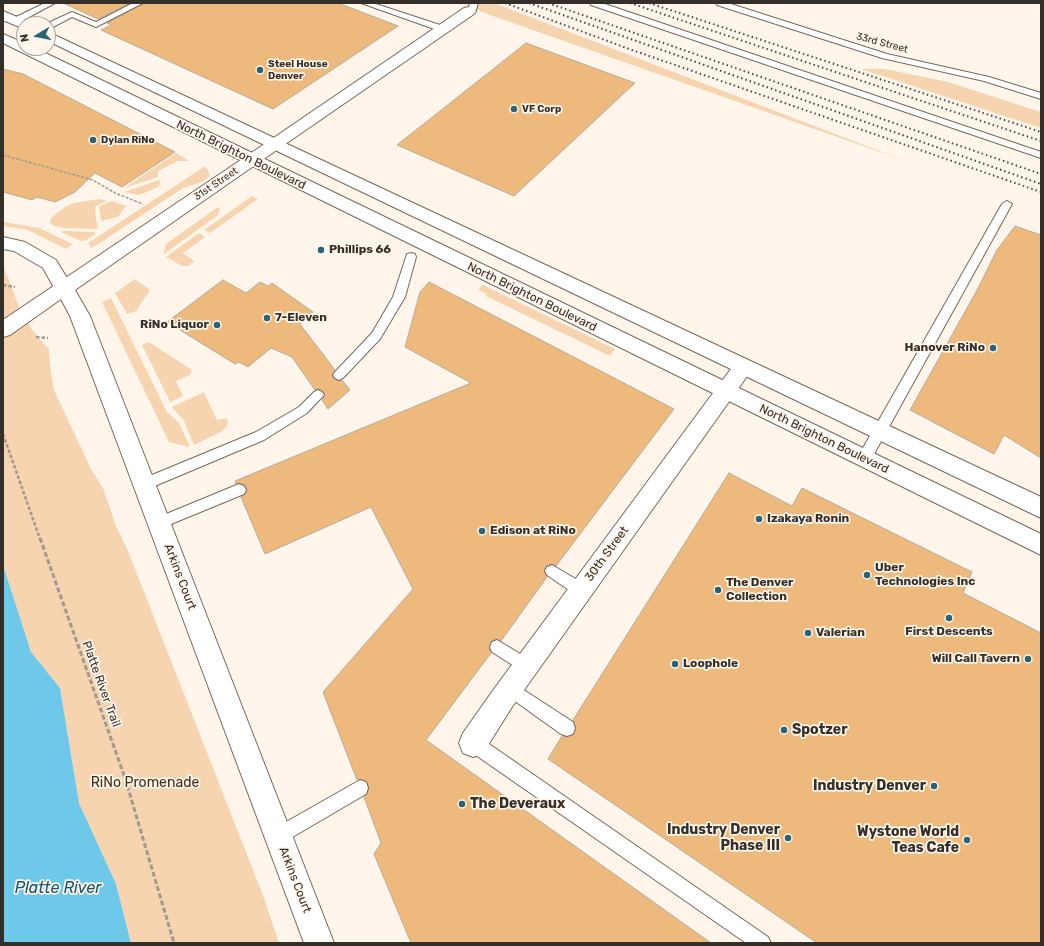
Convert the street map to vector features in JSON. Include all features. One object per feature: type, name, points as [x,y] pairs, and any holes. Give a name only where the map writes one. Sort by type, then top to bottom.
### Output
[{"type":"main road","name":"31st Street","points":[[6,328],[443,29],[471,7]]},
{"type":"main road","points":[[3,15],[14,21]]},
{"type":"main road","name":"North Brighton Boulevard","points":[[3,38],[16,44]]},
{"type":"main road","name":"North Brighton Boulevard","points":[[56,40],[1041,508]]},
{"type":"main road","name":"North Brighton Boulevard","points":[[40,56],[1041,545]]},
{"type":"main road","name":"Arkins Court","points":[[3,243],[19,246],[50,264],[80,316],[319,943]]},
{"type":"main road","name":"30th Street","points":[[473,743],[581,590],[743,367]]},
{"type":"lane","points":[[14,21],[51,3]]},
{"type":"lane","points":[[56,22],[72,14],[96,25],[139,3]]},
{"type":"lane","points":[[365,3],[443,29]]},
{"type":"lane","points":[[594,3],[1041,156]]},
{"type":"lane","name":"33rd Street","points":[[720,3],[885,56],[986,79],[1041,96]]},
{"type":"lane","points":[[864,459],[1007,204]]},
{"type":"lane","points":[[339,375],[376,336],[399,297],[411,257]]},
{"type":"lane","points":[[144,484],[260,436],[303,410],[318,395]]},
{"type":"lane","points":[[159,523],[239,490]]},
{"type":"lane","points":[[552,571],[581,590]]},
{"type":"lane","points":[[497,646],[527,666]]},
{"type":"lane","points":[[510,689],[567,728]]},
{"type":"lane","points":[[473,743],[762,943]]},
{"type":"lane","points":[[278,836],[360,788]]},
{"type":"path","points":[[3,155],[93,180],[115,193],[142,204]]},
{"type":"path","points":[[3,285],[15,287]]},
{"type":"path","name":"Platte River Trail","points":[[3,434],[125,778],[174,943]]},
{"type":"green space","points":[[461,3],[494,3],[903,160],[490,15]]},
{"type":"green space","points":[[861,69],[885,69],[948,82],[1041,112],[1041,128]]},
{"type":"green space","points":[[176,153],[189,161],[178,161],[158,171],[158,177],[124,188]]},
{"type":"green space","points":[[204,167],[207,168],[210,176],[202,182],[183,188],[91,248],[88,243]]},
{"type":"green space","points":[[159,180],[161,183],[158,187],[139,195],[124,192]]},
{"type":"green space","points":[[252,196],[258,199],[210,233],[204,230]]},
{"type":"green space","points":[[100,199],[107,201],[96,206],[95,212],[98,229],[63,228],[54,226],[50,223],[51,218],[65,207],[74,203]]},
{"type":"green space","points":[[112,201],[126,206],[118,217],[101,221],[99,206]]},
{"type":"green space","points":[[218,207],[220,208],[218,215],[163,255],[166,244]]},
{"type":"green space","points":[[3,222],[39,228],[73,244],[66,249],[28,230],[3,226]]},
{"type":"green space","points":[[61,232],[95,232],[95,234],[86,240],[81,241]]},
{"type":"green space","points":[[199,233],[205,237],[183,253],[194,262],[188,266],[182,266],[166,257]]},
{"type":"green space","name":"RiNo Promenade","points":[[3,265],[23,317],[49,349],[54,390],[91,469],[103,488],[116,526],[128,551],[264,898],[279,943],[131,943],[116,884],[79,803],[60,688],[31,652],[3,565]]},
{"type":"green space","points":[[135,279],[150,290],[136,311],[127,314],[115,293]]},
{"type":"green space","points":[[483,285],[615,349],[610,356],[486,296],[487,294],[478,290]]},
{"type":"green space","points":[[111,298],[167,412],[179,423],[190,447],[169,442],[102,302]]},
{"type":"green space","points":[[149,342],[192,370],[190,375],[176,381],[183,396],[170,402],[142,345]]},
{"type":"green space","points":[[204,392],[217,420],[226,418],[228,421],[227,426],[221,432],[194,445],[184,421],[172,407]]},
{"type":"water","name":"Platte River","points":[[3,565],[31,652],[60,688],[79,803],[116,884],[131,943],[3,943]]},
{"type":"building","points":[[63,3],[130,3],[98,19]]},
{"type":"building","name":"Steel House Denver","points":[[144,3],[338,3],[398,26],[273,109],[101,30],[111,25],[107,23]]},
{"type":"building","points":[[526,43],[635,83],[514,196],[397,145]]},
{"type":"building","name":"Dylan RiNo","points":[[3,69],[23,74],[175,152],[122,187],[95,173],[75,192],[55,202],[37,197],[32,200],[3,192]]},
{"type":"building","name":"Hanover RiNo","points":[[1015,226],[1041,235],[1041,458],[1004,435],[994,454],[910,410],[976,292],[997,250]]},
{"type":"building","points":[[223,280],[246,293],[260,282],[268,286],[272,283],[313,312],[300,324],[335,370],[332,374],[334,379],[338,381],[342,380],[350,390],[328,409],[322,400],[325,395],[323,391],[319,389],[315,390],[292,357],[271,348],[248,367],[239,362],[235,364],[167,322]]},
{"type":"building","name":"Edison at RiNo","points":[[429,282],[674,409],[556,566],[551,564],[546,566],[544,572],[547,577],[501,641],[496,639],[491,641],[489,648],[491,653],[426,740],[711,943],[411,943],[374,854],[381,843],[364,797],[369,788],[367,782],[360,779],[357,780],[323,692],[413,589],[371,507],[265,554],[241,497],[245,495],[247,489],[245,485],[240,483],[236,484],[235,481],[471,383],[405,347],[420,292]]},
{"type":"building","name":"Industry Denver","points":[[729,473],[792,506],[802,488],[972,572],[963,593],[1041,633],[1041,943],[817,943],[548,759],[562,736],[567,737],[574,734],[576,728],[573,720]]},
{"type":"railway","points":[[505,3],[632,50],[1041,192]]},
{"type":"railway","points":[[529,3],[1041,184]]},
{"type":"railway","points":[[548,3],[1041,174]]},
{"type":"railway","points":[[630,3],[1041,141]]},
{"type":"railway","points":[[649,3],[1041,132]]},
{"type":"place","name":"Steel House Denver","points":[[260,70]]},
{"type":"place","name":"VF Corp","points":[[514,109]]},
{"type":"place","name":"Dylan RiNo","points":[[93,140]]},
{"type":"place","name":"Phillips 66","points":[[321,250]]},
{"type":"place","name":"7-Eleven","points":[[267,318]]},
{"type":"place","name":"RiNo Liquor","points":[[217,325]]},
{"type":"place","name":"Hanover RiNo","points":[[993,348]]},
{"type":"place","name":"Izakaya Ronin","points":[[759,519]]},
{"type":"place","name":"Edison at RiNo","points":[[482,531]]},
{"type":"place","name":"Uber Technologies Inc","points":[[867,575]]},
{"type":"place","name":"The Denver Collection","points":[[718,590]]},
{"type":"place","name":"First Descents","points":[[949,618]]},
{"type":"place","name":"Valerian","points":[[808,633]]},
{"type":"place","name":"Will Call Tavern","points":[[1028,659]]},
{"type":"place","name":"Loophole","points":[[675,664]]},
{"type":"place","name":"Spotzer","points":[[784,730]]},
{"type":"place","name":"Industry Denver","points":[[934,786]]},
{"type":"place","name":"The Deveraux","points":[[462,804]]},
{"type":"place","name":"Industry Denver Phase III","points":[[788,838]]},
{"type":"place","name":"Wystone World Teas Cafe","points":[[967,840]]}]
